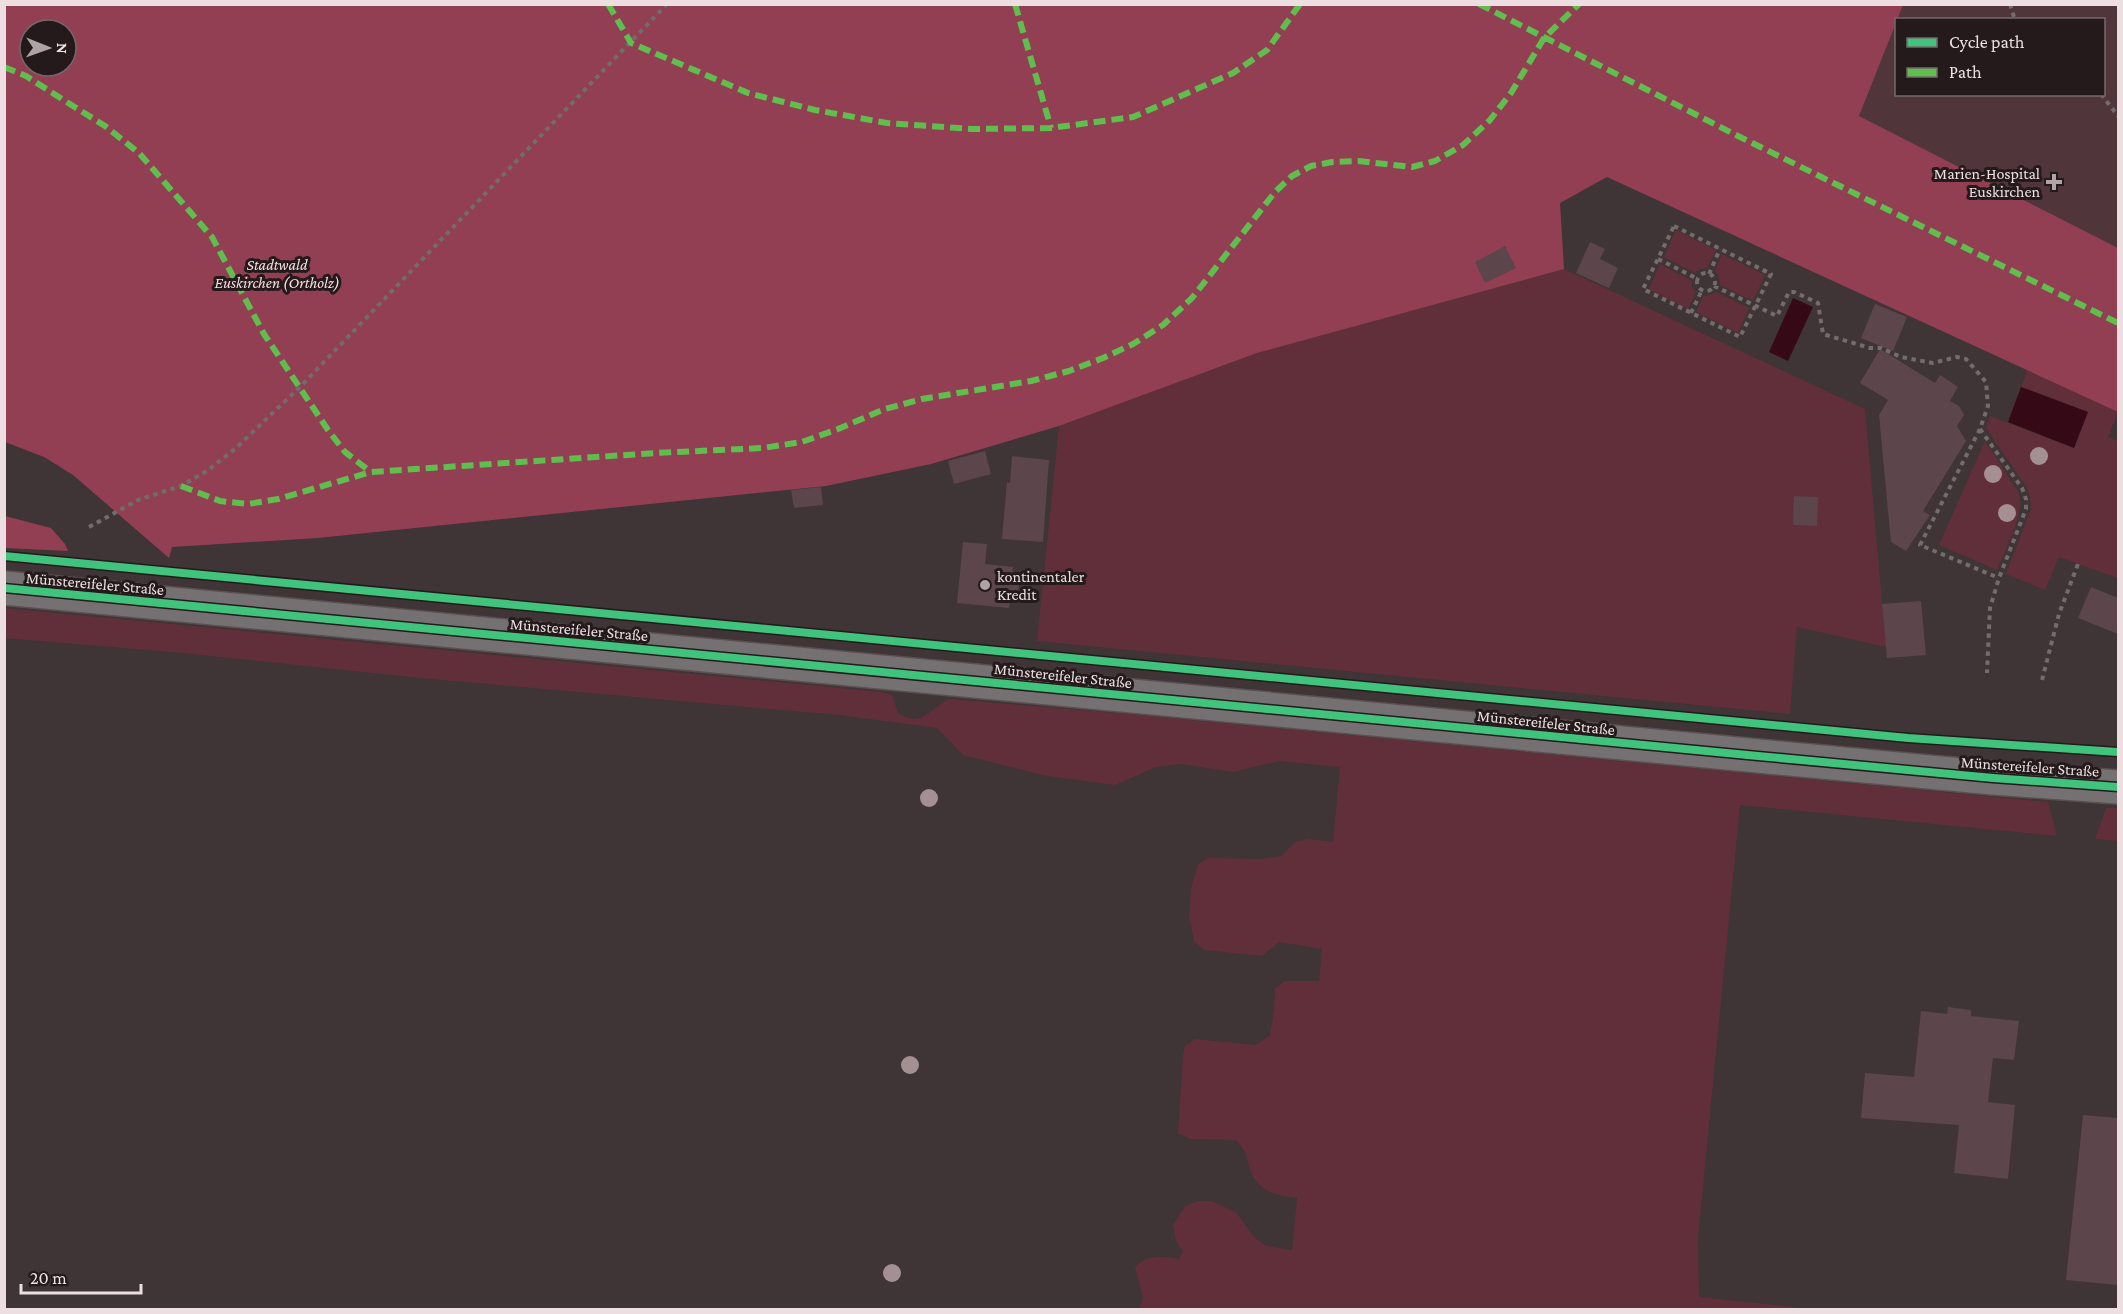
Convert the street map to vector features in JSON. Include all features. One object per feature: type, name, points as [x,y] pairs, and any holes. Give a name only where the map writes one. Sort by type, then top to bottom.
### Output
[{"type":"street","name":"Münstereifeler Straße","points":[[4,588],[1746,755],[2118,787]]},
{"type":"path","points":[[89,527],[138,500],[181,486],[207,471],[236,448],[300,387],[667,4]]},
{"type":"path","points":[[2010,4],[2015,18]]},
{"type":"path","points":[[2103,96],[2118,116]]},
{"type":"path","points":[[1674,226],[1720,249],[1771,274],[1740,337],[1643,290],[1674,226]]},
{"type":"path","points":[[1709,274],[1720,249]]},
{"type":"path","points":[[1658,259],[1698,279]]},
{"type":"path","points":[[1702,290],[1697,284],[1698,279],[1702,274],[1709,274]]},
{"type":"path","points":[[1702,290],[1710,290],[1714,286],[1714,280],[1709,274]]},
{"type":"path","points":[[1714,286],[1776,316],[1789,292],[1794,292],[1818,303],[1823,334],[1870,348],[1881,348],[1901,357],[1934,363],[1957,357],[1966,359],[1986,382],[1988,406],[1980,429],[1920,545],[1999,578]]},
{"type":"path","points":[[1691,313],[1702,290]]},
{"type":"path","points":[[1980,429],[2022,488],[2026,499],[2026,509],[1990,608],[1987,673]]},
{"type":"path","points":[[2043,680],[2059,614],[2078,564]]},
{"type":"shaded area","name":"Marien-Hospital Euskirchen","points":[[1903,5],[2118,5],[2118,248],[1859,116],[1895,24],[1895,96],[2105,96],[2105,18],[1897,18]]},
{"type":"shaded area","points":[[1676,230],[1716,250],[1707,268],[1695,273],[1664,257]]},
{"type":"shaded area","points":[[1722,254],[1765,275],[1753,301],[1720,285],[1715,271]]},
{"type":"shaded area","points":[[1660,264],[1692,281],[1692,287],[1696,292],[1688,309],[1649,289]]},
{"type":"shaded area","points":[[1564,269],[1865,409],[1886,647],[1797,627],[1790,714],[1037,641],[1059,426],[1257,353]]},
{"type":"shaded area","points":[[1716,292],[1749,308],[1738,333],[1696,312],[1703,296]]},
{"type":"shaded area","points":[[1793,298],[1813,307],[1788,361],[1769,352]]},
{"type":"shaded area","points":[[2028,369],[2118,412],[2108,437],[2118,441],[2118,578],[2059,557],[2045,590],[2006,574],[2031,509],[2030,498],[2027,488],[1986,428],[1990,416],[2074,448],[2088,412],[2021,387]]},
{"type":"shaded area","points":[[2021,387],[2088,412],[2074,448],[2008,422]]},
{"type":"shaded area","points":[[1985,441],[2019,493],[2020,502],[2017,521],[1997,570],[1939,545]]},
{"type":"shaded area","points":[[4,608],[882,692],[892,695],[898,713],[914,719],[920,718],[950,699],[1140,715],[2048,802],[2057,836],[1740,805],[1698,1238],[1699,1297],[1813,1309],[1139,1309],[1143,1298],[1135,1267],[1150,1258],[1179,1259],[1183,1251],[1176,1241],[1173,1225],[1185,1206],[1198,1201],[1211,1201],[1236,1212],[1254,1237],[1266,1246],[1292,1250],[1297,1198],[1277,1195],[1260,1185],[1252,1174],[1243,1149],[1236,1140],[1190,1139],[1178,1133],[1183,1056],[1185,1046],[1195,1039],[1256,1045],[1270,1035],[1275,988],[1285,981],[1319,981],[1322,949],[1279,942],[1262,956],[1204,950],[1194,941],[1189,917],[1191,888],[1198,864],[1208,858],[1262,859],[1281,856],[1295,842],[1308,839],[1333,842],[1340,767],[1279,761],[1233,772],[1180,764],[1156,767],[1115,785],[1047,776],[963,755],[937,728],[839,715],[5,638]]},
{"type":"shaded area","points":[[2106,808],[2118,808],[2118,841],[2095,839]]},
{"type":"green space","name":"Stadtwald Euskirchen (Ortholz)","points":[[5,5],[1903,5],[1898,18],[1895,18],[1895,25],[1859,116],[2118,248],[2118,412],[1607,177],[1560,203],[1564,269],[1257,353],[1059,426],[931,464],[826,486],[318,538],[172,547],[169,558],[73,475],[44,457],[5,442]]},
{"type":"green space","points":[[5,516],[51,528],[68,551],[5,548]]},
{"type":"building","points":[[1590,242],[1605,249],[1600,259],[1618,268],[1609,288],[1576,273]]},
{"type":"building","points":[[1505,246],[1516,268],[1485,283],[1475,262]]},
{"type":"building","points":[[1875,304],[1907,317],[1893,351],[1861,338]]},
{"type":"building","points":[[1880,349],[1935,383],[1940,375],[1958,387],[1950,401],[1959,406],[1964,415],[1957,426],[1966,441],[1923,511],[1930,515],[1906,551],[1891,542],[1879,415],[1888,400],[1860,383]]},
{"type":"building","points":[[985,451],[991,474],[954,484],[948,461]]},
{"type":"building","points":[[1012,456],[1049,460],[1043,542],[1002,539],[1007,482],[1010,483]]},
{"type":"building","points":[[821,487],[823,505],[794,508],[791,490]]},
{"type":"building","points":[[1794,496],[1818,497],[1817,526],[1793,525]]},
{"type":"building","points":[[963,542],[987,544],[985,564],[1013,567],[1012,575],[1020,576],[1018,593],[1011,592],[1009,608],[957,603]]},
{"type":"building","points":[[2091,587],[2118,598],[2118,634],[2078,618]]},
{"type":"building","points":[[1921,601],[1926,655],[1887,658],[1882,604]]},
{"type":"building","points":[[1948,1007],[1971,1010],[1971,1016],[2019,1021],[2014,1060],[1993,1058],[1988,1102],[2015,1105],[2008,1179],[1954,1173],[1959,1125],[1861,1118],[1865,1073],[1914,1077],[1921,1011],[1947,1014]]},
{"type":"building","points":[[2083,1115],[2118,1118],[2118,1285],[2066,1280]]},
{"type":"marked path","points":[[608,4],[631,43],[748,93],[815,110],[887,123],[972,129],[1051,128],[1133,117],[1233,73],[1267,50],[1300,4]]},
{"type":"marked path","points":[[1015,4],[1051,128]]},
{"type":"marked path","points":[[1479,4],[1734,134],[2118,323]]},
{"type":"marked path","points":[[181,486],[220,501],[248,504],[278,499],[371,472],[763,448],[802,442],[885,409],[922,399],[1031,381],[1069,371],[1133,344],[1163,325],[1192,298],[1275,192],[1292,176],[1311,166],[1332,162],[1358,161],[1412,167],[1435,161],[1463,145],[1490,120],[1511,93],[1544,38],[1579,4]]},
{"type":"marked path","points":[[4,67],[26,76],[105,126],[139,153],[212,237],[264,334],[328,430],[345,452],[371,472]]},
{"type":"cycle path","points":[[4,556],[1908,738],[2118,752]]},
{"type":"cycle path","points":[[4,588],[1758,756],[2118,787]]},
{"type":"place","name":"Marien-Hospital Euskirchen","points":[[2054,182]]},
{"type":"place","name":"kontinentaler Kredit","points":[[985,585]]}]
